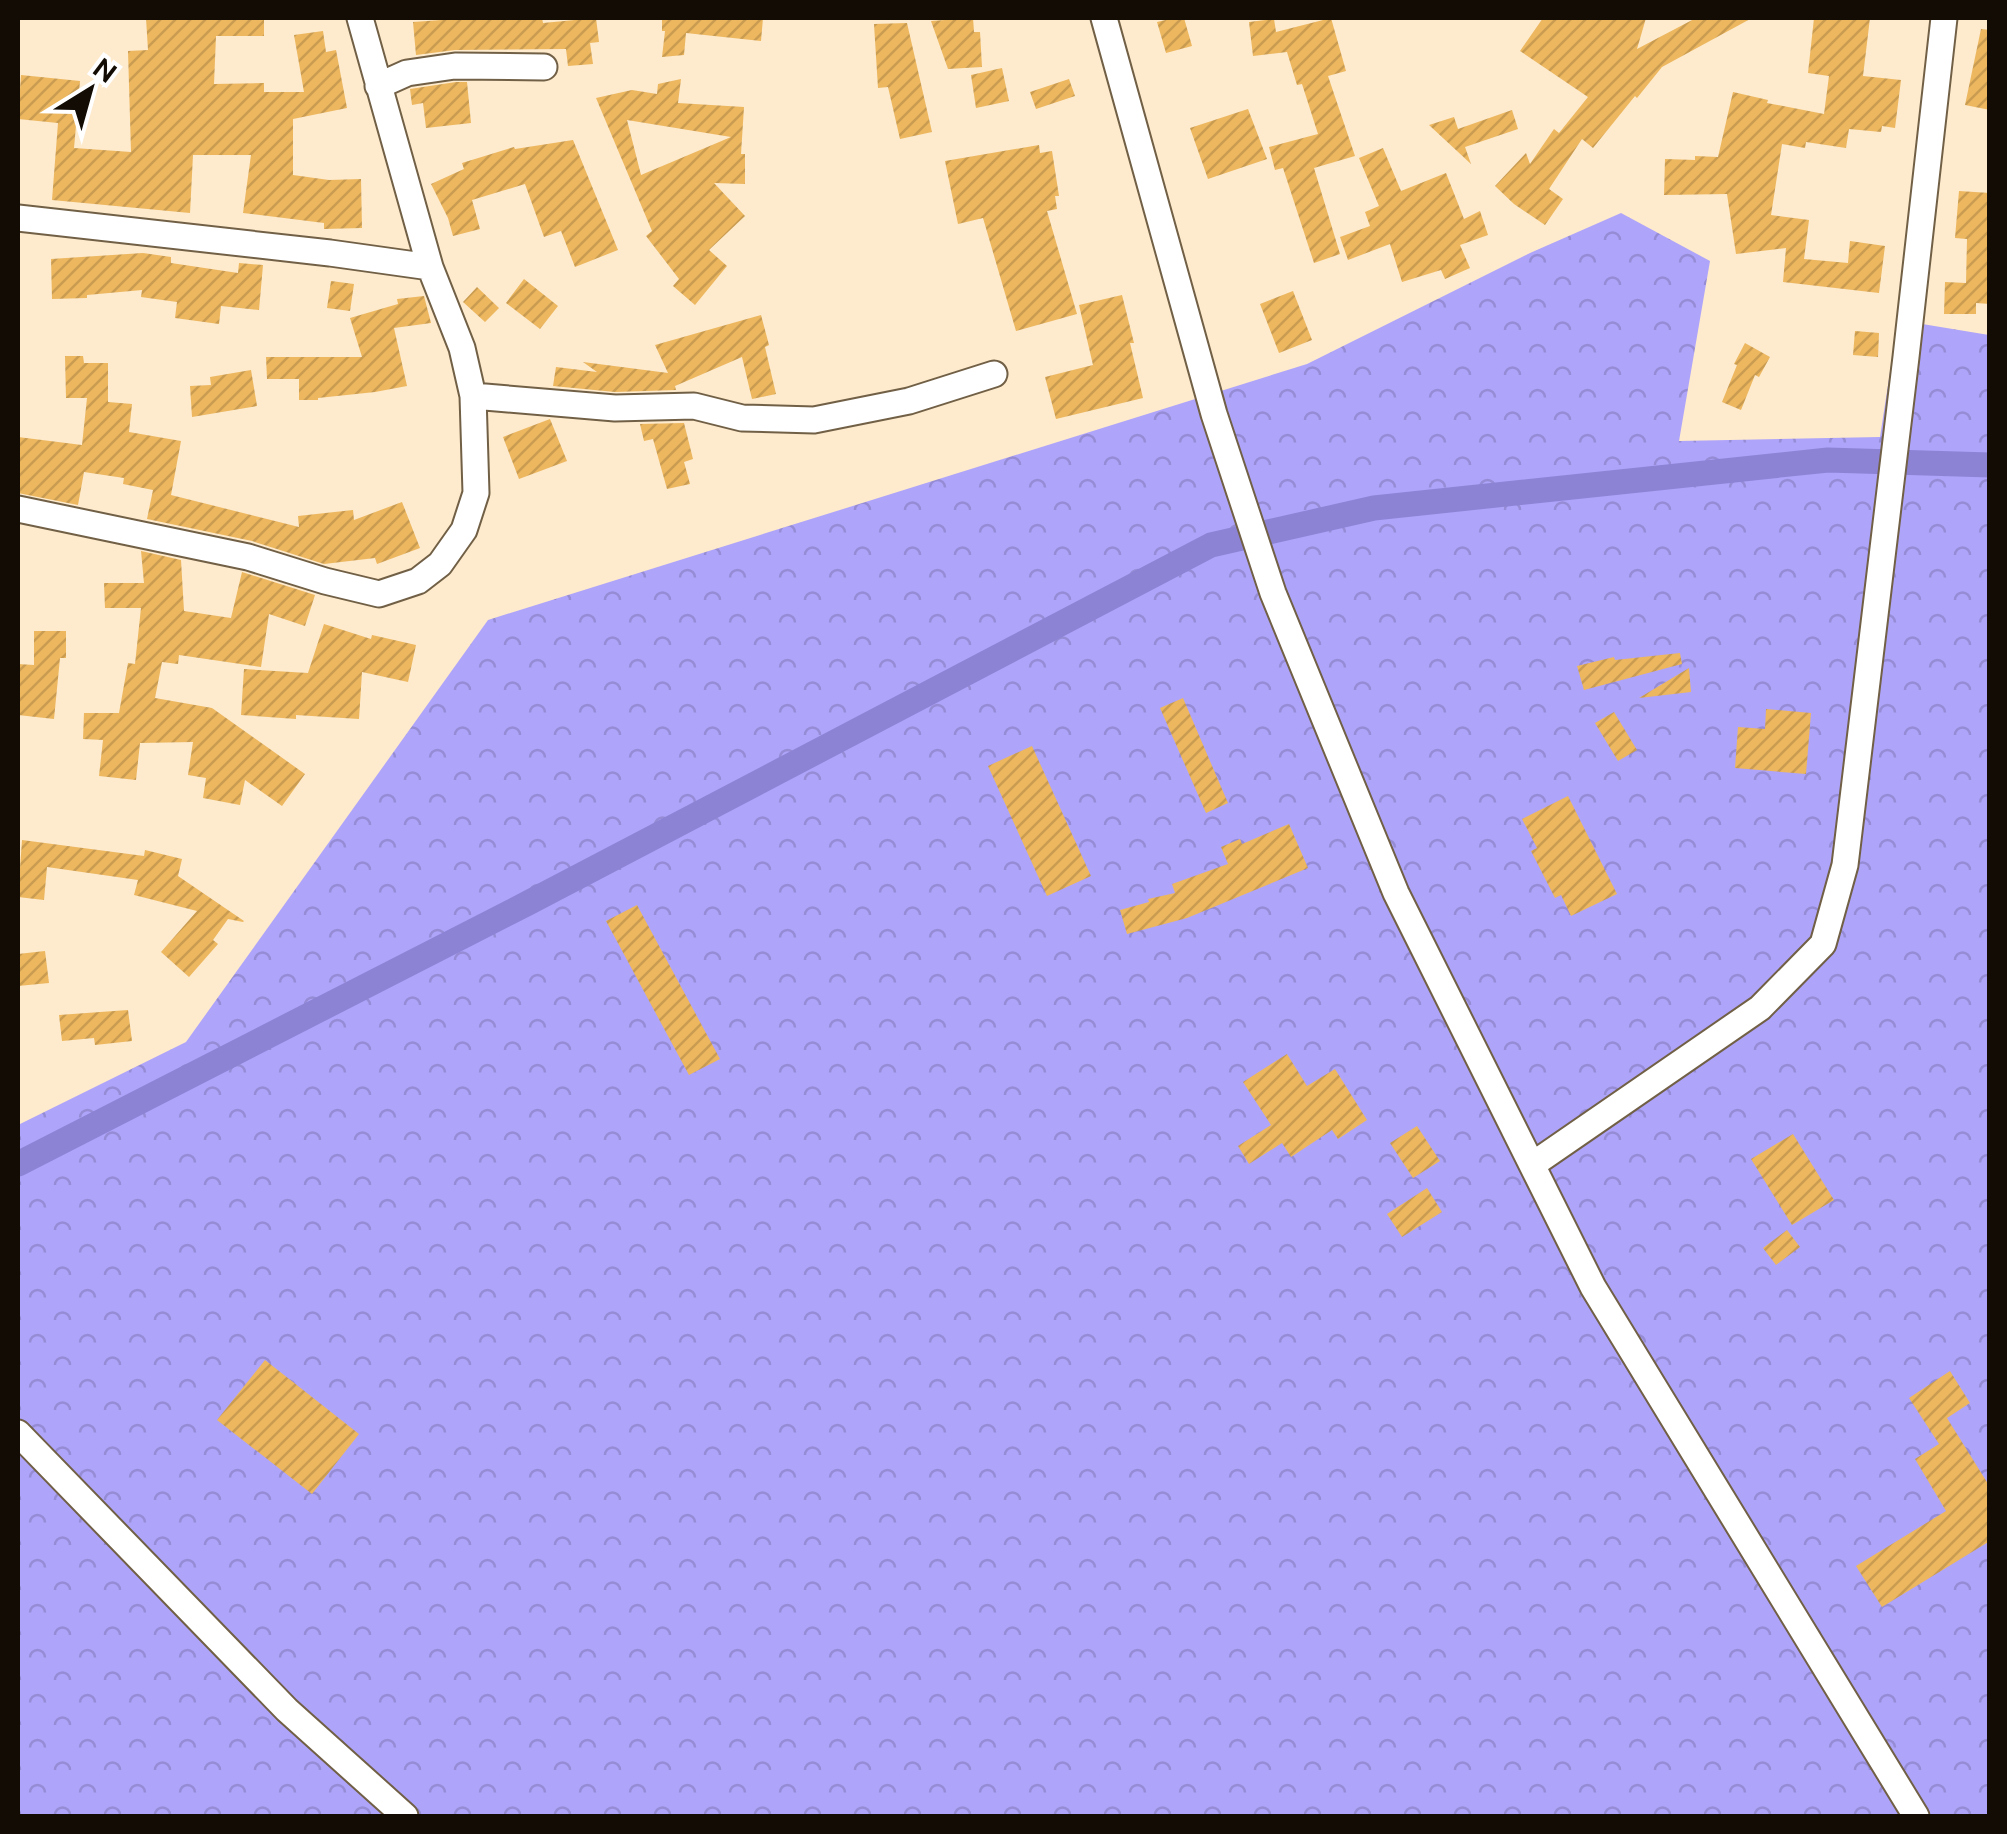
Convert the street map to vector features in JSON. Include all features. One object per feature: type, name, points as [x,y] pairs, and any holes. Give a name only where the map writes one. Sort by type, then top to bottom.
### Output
[{"type":"street","points":[[18,509],[248,558],[324,582],[379,594],[418,581],[440,564],[464,530],[476,493],[473,396],[462,348],[430,268],[360,18]]},
{"type":"street","points":[[1104,18],[1214,414],[1273,593],[1396,892],[1592,1287],[1916,1816]]},
{"type":"street","points":[[1532,1165],[1760,1008],[1823,944],[1845,865],[1944,18]]},
{"type":"street","points":[[378,86],[407,72],[455,66],[544,67]]},
{"type":"street","points":[[18,218],[430,268]]},
{"type":"street","points":[[473,396],[615,408],[694,406],[742,418],[814,420],[909,401],[994,374]]},
{"type":"street","points":[[18,1433],[287,1710],[406,1816]]},
{"type":"green space","points":[[1621,213],[1710,261],[1679,441],[1880,437],[1898,320],[1989,335],[1989,1816],[18,1816],[18,1125],[186,1042],[488,620],[1307,364],[1530,253]]},
{"type":"building","points":[[146,18],[264,18],[264,36],[216,36],[214,84],[264,83],[264,92],[304,92],[294,35],[323,31],[326,52],[336,50],[347,108],[293,119],[293,175],[361,179],[362,228],[324,229],[324,223],[243,213],[251,155],[193,155],[190,213],[52,200],[58,123],[18,119],[21,75],[80,81],[74,148],[131,152],[128,51],[148,50]]},
{"type":"building","points":[[542,18],[543,23],[596,18],[599,42],[590,43],[593,64],[568,66],[566,49],[455,50],[416,55],[413,22]]},
{"type":"building","points":[[662,18],[763,18],[761,41],[686,33],[684,55],[662,57]]},
{"type":"building","points":[[973,18],[974,32],[980,32],[982,67],[948,69],[931,21]]},
{"type":"building","points":[[1184,18],[1192,46],[1166,53],[1157,22]]},
{"type":"building","points":[[1331,18],[1346,71],[1328,76],[1355,156],[1314,168],[1340,254],[1314,263],[1283,168],[1275,170],[1269,147],[1318,134],[1287,52],[1253,56],[1249,22],[1274,19],[1276,32]]},
{"type":"building","points":[[1543,18],[1646,18],[1637,49],[1696,18],[1752,18],[1662,67],[1593,148],[1582,139],[1549,189],[1563,199],[1545,225],[1495,186],[1526,153],[1530,164],[1554,129],[1559,133],[1588,97],[1520,51]]},
{"type":"building","points":[[1814,18],[1870,18],[1863,76],[1901,80],[1895,128],[1882,126],[1881,132],[1849,129],[1846,148],[1806,142],[1805,148],[1782,144],[1771,215],[1809,220],[1804,259],[1848,263],[1850,241],[1885,246],[1879,293],[1783,282],[1786,248],[1736,254],[1727,194],[1664,195],[1665,159],[1718,157],[1733,92],[1824,114],[1829,76],[1808,73]]},
{"type":"building","points":[[907,23],[932,132],[900,139],[888,87],[878,88],[874,24]]},
{"type":"building","points":[[1981,29],[1990,30],[1990,110],[1965,105]]},
{"type":"building","points":[[1002,68],[1009,101],[976,108],[971,75]]},
{"type":"building","points":[[681,79],[678,103],[744,107],[741,154],[745,154],[745,184],[714,183],[745,216],[709,250],[727,266],[695,305],[673,286],[679,279],[646,236],[652,231],[596,98],[632,90],[657,94],[658,84]],"holes":[[[627,120],[731,137],[641,175]]]},
{"type":"building","points":[[1069,79],[1075,96],[1036,109],[1030,92]]},
{"type":"building","points":[[467,82],[471,123],[426,128],[423,103],[412,105],[410,89]]},
{"type":"building","points":[[1248,109],[1267,159],[1208,179],[1190,128]]},
{"type":"building","points":[[1512,110],[1518,129],[1465,147],[1471,164],[1429,125],[1454,117],[1458,129]]},
{"type":"building","points":[[573,140],[618,250],[575,267],[561,231],[544,237],[525,184],[472,200],[480,229],[453,236],[431,184],[464,169],[462,163],[514,147]]},
{"type":"building","points":[[1039,145],[1040,153],[1052,151],[1059,196],[1055,196],[1057,209],[1047,211],[1077,314],[1016,331],[983,218],[958,224],[945,161]]},
{"type":"building","points":[[1383,148],[1401,191],[1446,173],[1464,219],[1480,211],[1488,235],[1460,245],[1470,268],[1445,279],[1441,270],[1402,282],[1390,244],[1348,260],[1340,237],[1370,226],[1365,212],[1379,206],[1359,158]]},
{"type":"building","points":[[1959,191],[1990,193],[1990,304],[1976,303],[1976,314],[1944,314],[1945,282],[1966,283],[1967,239],[1955,238]]},
{"type":"building","points":[[143,253],[171,257],[171,263],[238,273],[239,263],[263,265],[259,310],[221,306],[219,324],[175,318],[177,302],[141,297],[142,290],[52,299],[51,259]]},
{"type":"building","points":[[524,279],[558,306],[540,329],[506,303]]},
{"type":"building","points":[[331,281],[354,284],[350,311],[327,308]]},
{"type":"building","points":[[477,287],[499,308],[485,322],[463,302]]},
{"type":"building","points":[[1293,291],[1312,340],[1279,353],[1260,304]]},
{"type":"building","points":[[1122,295],[1143,398],[1056,419],[1045,377],[1093,365],[1079,305]]},
{"type":"building","points":[[424,296],[431,323],[394,328],[407,386],[299,400],[299,379],[267,379],[266,357],[362,357],[350,318],[398,304],[397,299]]},
{"type":"building","points":[[761,315],[776,394],[752,399],[742,357],[675,386],[676,390],[615,392],[553,386],[556,367],[597,372],[583,362],[668,373],[655,345]]},
{"type":"building","points":[[1855,331],[1879,333],[1878,357],[1853,355]]},
{"type":"building","points":[[1745,343],[1770,357],[1759,377],[1755,375],[1741,410],[1722,402]]},
{"type":"building","points":[[65,356],[83,356],[84,363],[108,363],[108,402],[132,404],[129,432],[181,441],[171,495],[299,527],[298,516],[353,510],[354,520],[402,502],[420,548],[377,564],[375,558],[324,564],[252,541],[147,519],[153,490],[123,484],[124,478],[84,472],[78,505],[18,493],[18,437],[82,445],[87,398],[66,398]]},
{"type":"building","points":[[251,370],[257,406],[192,417],[190,386],[211,385],[210,377]]},
{"type":"building","points":[[550,419],[567,461],[519,479],[503,437]]},
{"type":"building","points":[[684,423],[693,459],[684,462],[690,484],[667,489],[653,439],[644,441],[640,424]]},
{"type":"building","points":[[141,551],[181,560],[184,611],[231,618],[242,572],[315,595],[305,626],[269,614],[261,667],[179,655],[178,664],[162,662],[155,698],[212,708],[305,774],[282,806],[245,780],[240,805],[203,798],[206,778],[188,775],[193,742],[140,743],[136,780],[99,776],[103,740],[83,739],[84,713],[119,713],[128,663],[135,664],[141,608],[105,608],[104,583],[144,583]]},
{"type":"building","points":[[324,624],[371,639],[372,635],[416,645],[408,682],[362,672],[359,719],[241,715],[244,669],[308,673]]},
{"type":"building","points":[[34,631],[66,631],[66,658],[60,658],[54,719],[18,715],[18,664],[34,665]]},
{"type":"building","points":[[1680,653],[1682,664],[1584,690],[1577,666],[1614,657],[1615,660]]},
{"type":"building","points":[[1689,668],[1691,692],[1639,698]]},
{"type":"building","points":[[1183,698],[1228,803],[1206,813],[1160,708]]},
{"type":"building","points":[[1766,709],[1811,713],[1806,774],[1735,768],[1738,727],[1765,729]]},
{"type":"building","points":[[1614,712],[1637,750],[1618,761],[1595,723]]},
{"type":"building","points":[[1032,746],[1091,876],[1047,896],[988,766]]},
{"type":"building","points":[[1568,796],[1617,894],[1571,916],[1561,895],[1555,898],[1531,851],[1537,848],[1522,819]]},
{"type":"building","points":[[1289,824],[1308,868],[1187,918],[1127,934],[1120,910],[1175,893],[1172,884],[1228,864],[1221,847],[1240,839],[1242,844]]},
{"type":"building","points":[[22,840],[144,856],[145,850],[182,859],[178,876],[244,921],[228,919],[213,940],[218,944],[189,977],[161,952],[197,911],[134,895],[138,880],[47,867],[44,900],[18,897]]},
{"type":"building","points":[[637,905],[720,1059],[689,1075],[606,921]]},
{"type":"building","points":[[45,951],[49,983],[18,986],[18,954]]},
{"type":"building","points":[[128,1010],[132,1041],[95,1045],[94,1038],[62,1041],[59,1015]]},
{"type":"building","points":[[1287,1054],[1307,1086],[1335,1069],[1367,1120],[1338,1139],[1332,1130],[1291,1157],[1282,1143],[1249,1164],[1238,1146],[1271,1125],[1243,1082]]},
{"type":"building","points":[[1417,1126],[1440,1161],[1413,1178],[1390,1143]]},
{"type":"building","points":[[1793,1134],[1834,1200],[1792,1225],[1751,1159]]},
{"type":"building","points":[[1427,1188],[1442,1212],[1402,1237],[1387,1214]]},
{"type":"building","points":[[1787,1230],[1800,1247],[1776,1265],[1763,1248]]},
{"type":"building","points":[[265,1360],[359,1434],[312,1494],[217,1420]]},
{"type":"building","points":[[1950,1371],[1970,1403],[1947,1418],[1990,1487],[1990,1541],[1882,1607],[1856,1566],[1946,1511],[1915,1459],[1939,1444],[1909,1398]]},
{"type":"waterway","points":[[18,1164],[528,903],[1211,545],[1374,508],[1828,460],[1990,465]]}]
